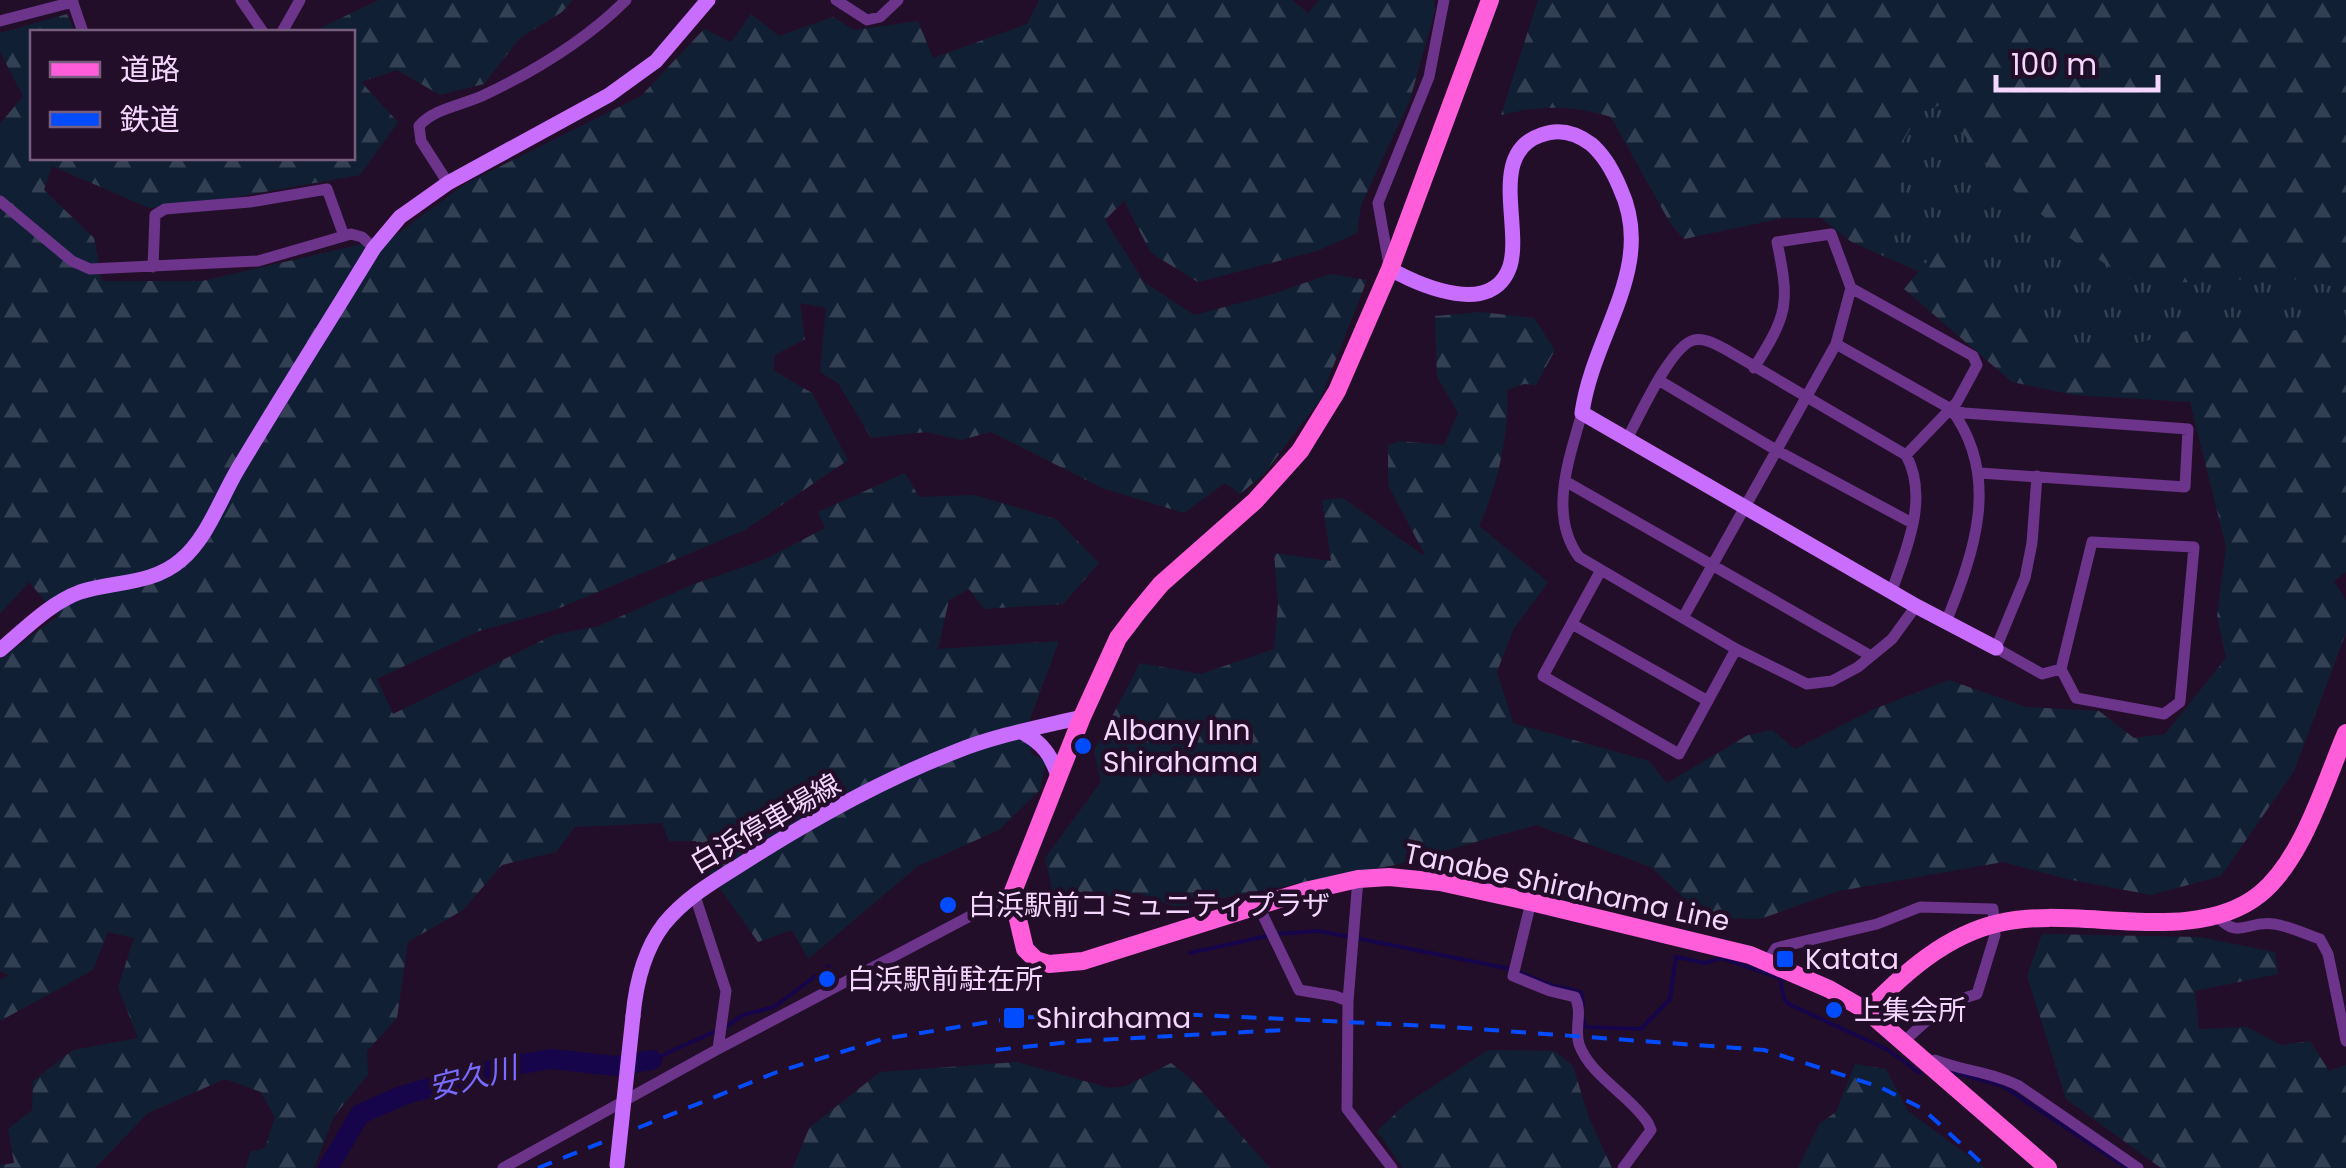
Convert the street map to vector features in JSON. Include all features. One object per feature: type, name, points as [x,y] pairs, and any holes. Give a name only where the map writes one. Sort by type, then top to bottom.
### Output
[{"type":"main road","points":[[1012,894],[1118,638],[1161,584],[1254,501],[1300,451],[1337,392],[1390,269],[1490,0]]},
{"type":"main road","points":[[1867,1011],[1923,959],[1960,936],[1996,923],[2027,917],[2176,920],[2237,908],[2260,894],[2276,877],[2300,840],[2346,733]]},
{"type":"main road","name":"Tanabe Shirahama Line","points":[[1012,894],[1025,949],[1036,960],[1064,965],[1114,953],[1258,905],[1358,880],[1389,877],[1440,882],[1768,961],[1867,1011],[2048,1168]]},
{"type":"street","points":[[240,0],[262,30]]},
{"type":"street","points":[[283,30],[300,0]]},
{"type":"street","points":[[448,183],[421,141],[418,126],[425,118],[482,96],[555,55],[606,20],[626,0]]},
{"type":"street","points":[[0,650],[60,601],[84,591],[125,585],[168,569],[184,558],[204,533],[236,472],[374,248],[400,217],[448,183],[609,94],[656,61],[708,0]]},
{"type":"street","points":[[836,0],[866,20],[880,18],[898,0]]},
{"type":"street","points":[[1444,0],[1429,77],[1378,203],[1390,269],[1449,294],[1483,293],[1494,286],[1510,266],[1513,164],[1524,146],[1548,132],[1563,131],[1582,138],[1599,151],[1613,172],[1631,219],[1631,266],[1593,360],[1566,480],[1562,517],[1568,542],[1578,558],[1736,649],[1807,684],[1832,682],[1871,656],[1892,639],[1916,606]]},
{"type":"street","points":[[0,21],[73,1],[83,30]]},
{"type":"street","points":[[153,266],[154,215],[165,210],[327,189],[344,236]]},
{"type":"street","points":[[0,200],[82,267],[258,261],[344,236],[362,237],[374,248]]},
{"type":"street","points":[[1684,616],[1836,344],[1851,288],[1832,234],[1777,242],[1787,292],[1783,319],[1754,368]]},
{"type":"street","points":[[1851,288],[1973,356],[1977,366],[1951,409],[1906,455]]},
{"type":"street","points":[[1626,439],[1678,350],[1692,340],[1709,341],[1906,455],[1917,486],[1912,523],[1892,590]]},
{"type":"street","points":[[1836,344],[1964,413],[2188,429],[2185,487],[1980,473]]},
{"type":"street","points":[[1660,381],[1776,450],[1912,523]]},
{"type":"street","points":[[1946,622],[1968,566],[1980,473],[1977,458],[1951,409]]},
{"type":"street","points":[[1582,413],[1916,606],[2042,674],[2060,669]]},
{"type":"street","points":[[1996,648],[2025,578],[2037,476]]},
{"type":"street","points":[[1566,480],[1871,656]]},
{"type":"street","points":[[2092,542],[2194,546],[2180,702],[2164,714],[2076,698],[2060,669],[2092,542]]},
{"type":"street","points":[[1601,570],[1543,676],[1679,754],[1736,649]]},
{"type":"street","points":[[1572,624],[1708,701]]},
{"type":"street","name":"白浜停車場線","points":[[617,1166],[638,978],[662,926],[694,893],[826,815],[958,750],[1082,718]]},
{"type":"street","points":[[1022,732],[1040,742],[1059,778]]},
{"type":"street","points":[[1358,880],[1348,1001],[1347,1109],[1392,1168]]},
{"type":"street","points":[[694,893],[726,991],[718,1049]]},
{"type":"street","points":[[503,1168],[1012,894]]},
{"type":"street","points":[[1530,902],[1513,976],[1578,1001],[1580,1045],[1596,1068],[1648,1122],[1650,1130],[1623,1168]]},
{"type":"street","points":[[1258,905],[1299,990],[1348,1001]]},
{"type":"street","points":[[1768,961],[1776,948],[1877,924],[1920,907],[1993,909],[1996,923],[1977,994],[1946,1004],[1902,1043]]},
{"type":"street","points":[[2216,915],[2225,926],[2235,930],[2273,924],[2320,939],[2328,954],[2346,1041]]},
{"type":"street","points":[[1927,1064],[1935,1060],[1998,1075],[2138,1168]]},
{"type":"green space","points":[[379,0],[573,0],[562,12],[520,38],[484,84],[440,95],[397,70],[361,82],[398,122],[360,175],[149,208],[52,166],[44,190],[94,238],[102,281],[202,281],[393,237],[465,184],[641,96],[704,29],[731,42],[751,14],[779,36],[833,17],[854,30],[918,21],[933,58],[1027,24],[1039,0],[1292,0],[1308,13],[1319,0],[1434,0],[1435,10],[1410,100],[1361,205],[1357,233],[1317,251],[1198,282],[1151,253],[1124,201],[1105,220],[1144,282],[1194,315],[1330,274],[1367,280],[1320,400],[1264,474],[1240,494],[1225,483],[1184,513],[1102,488],[991,432],[961,440],[926,432],[871,438],[838,383],[820,372],[826,308],[800,303],[805,339],[775,355],[773,370],[812,393],[848,460],[745,530],[555,610],[479,631],[377,679],[393,714],[553,635],[599,626],[694,584],[766,559],[825,528],[818,512],[905,473],[919,497],[975,495],[1056,519],[1099,563],[1063,604],[984,609],[969,589],[949,600],[938,649],[1059,641],[1030,719],[1031,754],[1046,761],[1040,790],[999,830],[918,866],[808,959],[792,930],[758,942],[702,863],[696,841],[669,841],[662,823],[575,827],[556,852],[502,865],[463,910],[408,942],[397,1018],[367,1051],[368,1075],[334,1116],[314,1168],[246,1168],[250,1152],[265,1148],[275,1117],[261,1092],[225,1079],[148,1113],[95,1168],[0,1168],[14,1163],[8,1129],[32,1110],[33,1081],[73,1050],[138,1038],[118,987],[134,938],[108,932],[93,970],[0,1021],[0,980],[9,975],[0,971],[0,659],[58,616],[29,582],[0,614],[0,211],[6,208],[0,199],[0,124],[23,96],[0,52],[0,33],[67,14],[74,30],[30,30],[30,160],[355,160],[355,30],[318,29]]},
{"type":"green space","points":[[1538,0],[2346,0],[2346,295],[2306,281],[2162,283],[2127,277],[2056,227],[1990,168],[1945,103],[1918,114],[1896,155],[1903,222],[1883,256],[1850,241],[1821,218],[1783,218],[1684,239],[1670,223],[1611,117],[1556,108],[1501,115]]},
{"type":"green space","points":[[2346,0],[2346,350],[2079,374],[1924,274],[1883,256],[1847,229],[1747,5]]},
{"type":"green space","points":[[1941,245],[1958,247],[2058,341],[2109,350],[2215,324],[2346,334],[2346,572],[2334,581],[2346,601],[2346,633],[2294,771],[2221,876],[2151,895],[2003,862],[1839,891],[1760,919],[1705,918],[1651,867],[1536,825],[1395,865],[1176,907],[1138,893],[1055,902],[1045,858],[1101,782],[1094,751],[1140,663],[1201,674],[1274,649],[1278,604],[1274,553],[1331,561],[1322,500],[1343,498],[1426,557],[1388,485],[1388,445],[1401,441],[1444,445],[1458,413],[1437,377],[1435,316],[1480,312],[1534,318],[1555,350],[1536,385],[1524,384],[1507,390],[1501,460],[1479,526],[1548,582],[1513,630],[1497,672],[1513,723],[1649,761],[1667,783],[1748,735],[1772,730],[1795,749],[1874,709],[1949,680],[2026,707],[2099,711],[2134,738],[2165,734],[2226,658],[2217,616],[2226,547],[2190,402],[2074,395],[2012,382],[1904,289]]},
{"type":"green space","points":[[2042,934],[2199,937],[2275,952],[2278,974],[2195,991],[2199,1029],[2247,1027],[2281,1045],[2310,1041],[2329,1071],[2346,1065],[2346,1168],[2161,1168],[2066,1099],[2027,976]]},
{"type":"green space","points":[[1488,1050],[1555,1051],[1573,1066],[1589,1118],[1612,1168],[1403,1168],[1377,1131],[1406,1104]]},
{"type":"green space","points":[[1017,1062],[1109,1088],[1126,1086],[1171,1063],[1191,1079],[1270,1168],[793,1168],[809,1128],[880,1072]]},
{"type":"green space","points":[[1855,1064],[1886,1069],[1908,1111],[1985,1168],[1798,1168],[1820,1123],[1836,1112]]},
{"type":"waterway","points":[[1277,934],[1318,931],[1511,969],[1581,992],[1583,1005]]},
{"type":"waterway","points":[[1190,953],[1267,936]]},
{"type":"waterway","points":[[1583,1019],[1585,1027],[1641,1029],[1670,999],[1676,957],[1705,963],[1722,958],[1780,978],[1784,999],[1789,1004],[1888,1050],[1920,1073]]},
{"type":"waterway","points":[[727,1026],[743,1015],[774,1007],[829,966]]},
{"type":"waterway","points":[[652,1060],[718,1030]]},
{"type":"waterway","name":"安久川","points":[[328,1168],[360,1114],[404,1095],[502,1067],[551,1059],[616,1066],[652,1060]]},
{"type":"waterway","points":[[1949,1071],[2003,1086],[2127,1168]]},
{"type":"railway","points":[[538,1168],[777,1072],[883,1039],[1014,1018],[1137,1012],[1451,1027],[1764,1050],[1880,1087],[1923,1109],[1987,1168]]},
{"type":"railway","points":[[996,1050],[1079,1041],[1283,1030]]},
{"type":"place","name":"Albany Inn Shirahama","points":[[1083,746]]},
{"type":"place","name":"白浜駅前コミュニティプラザ","points":[[948,905]]},
{"type":"place","name":"Katata","points":[[1785,959]]},
{"type":"place","name":"白浜駅前駐在所","points":[[827,979]]},
{"type":"place","name":"上集会所","points":[[1834,1010]]},
{"type":"place","name":"Shirahama","points":[[1014,1018]]}]
